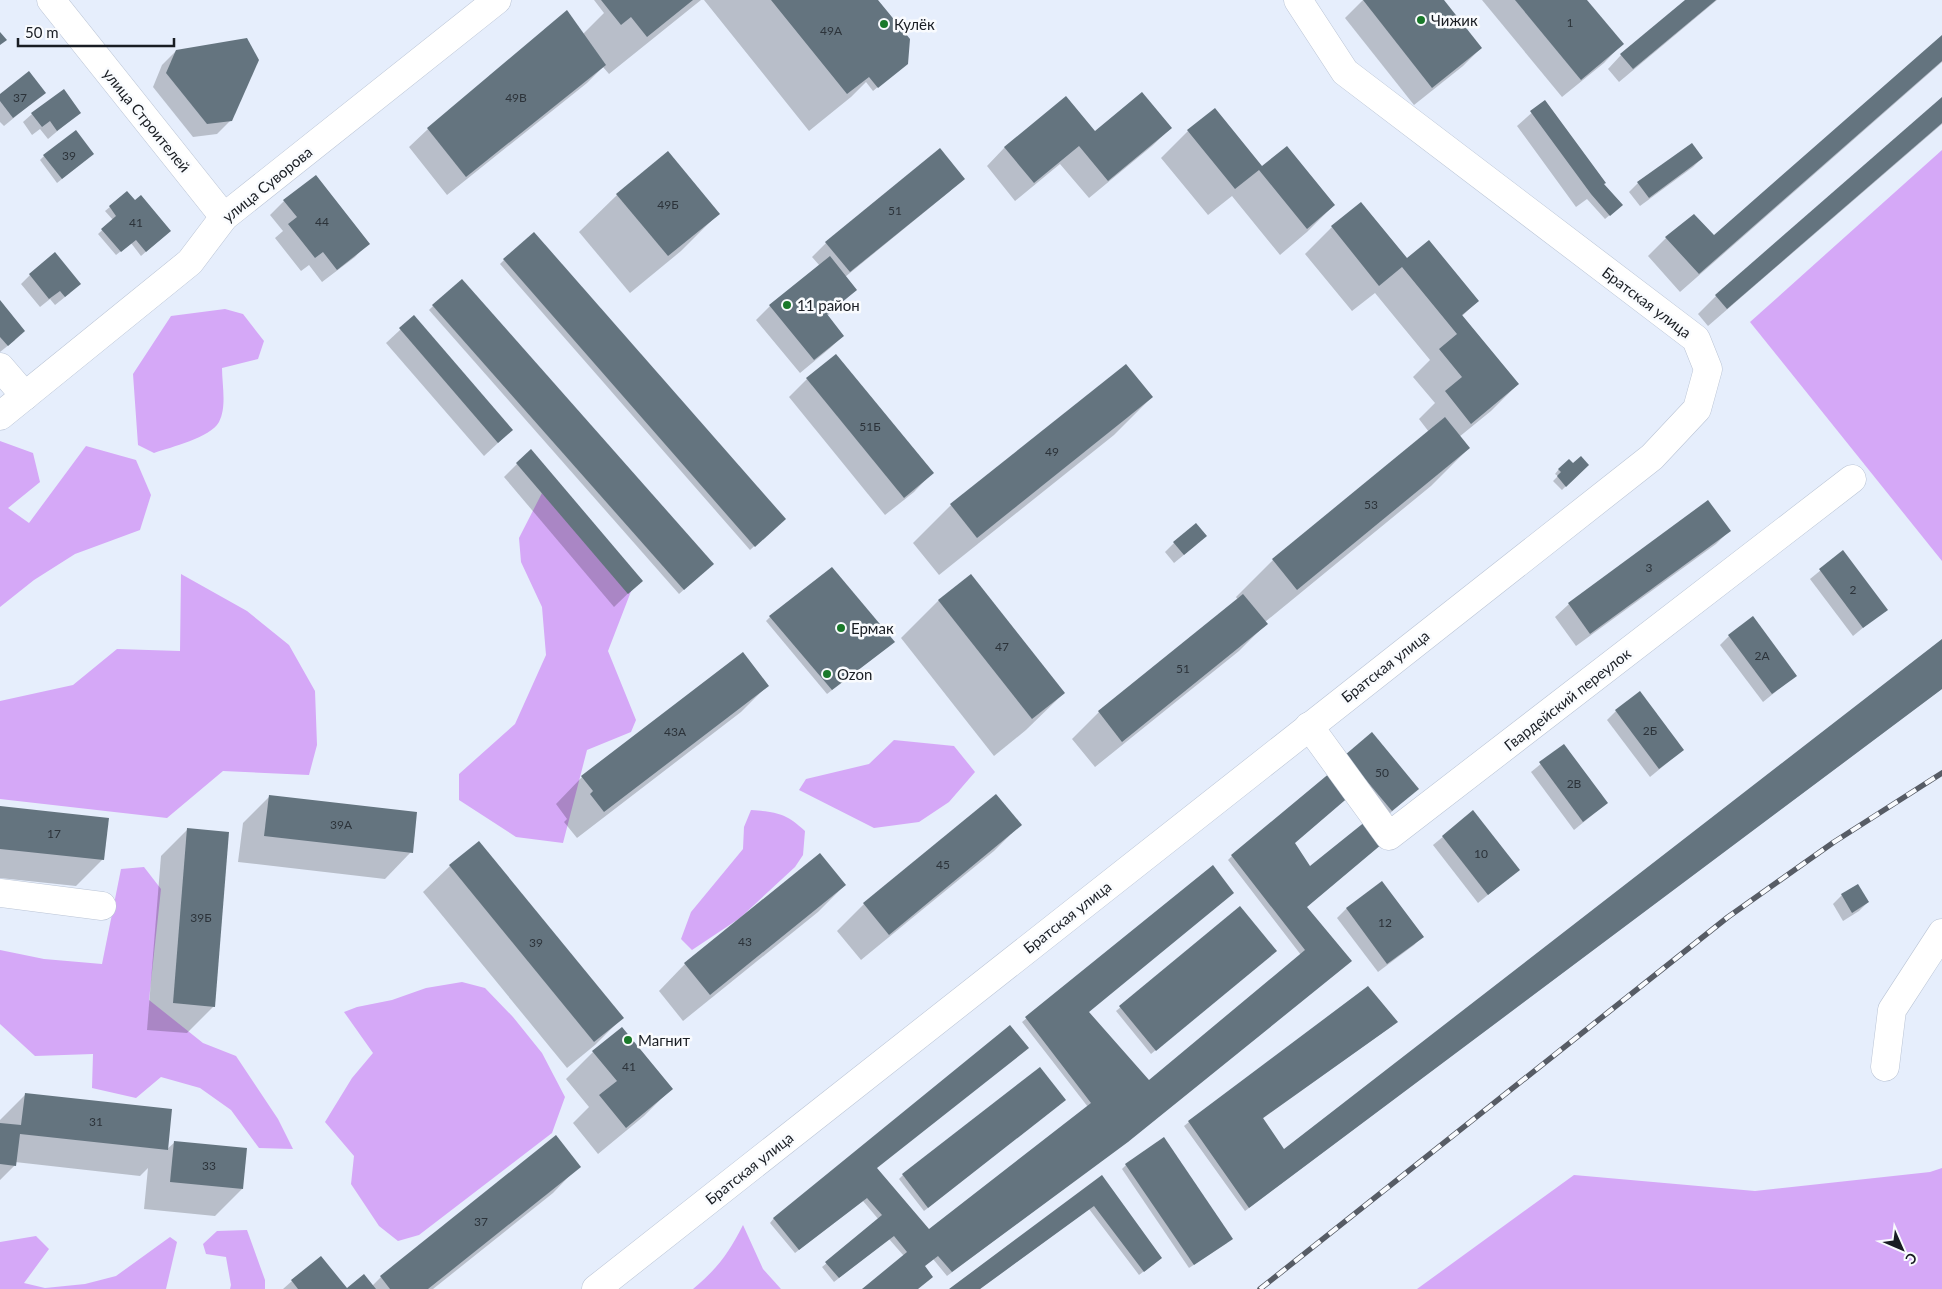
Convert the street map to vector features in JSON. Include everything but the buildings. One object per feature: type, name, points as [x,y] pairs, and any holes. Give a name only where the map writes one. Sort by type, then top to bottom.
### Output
[{"type":"street","name":"улица Строителей","points":[[50,0],[224,217]]},
{"type":"street","name":"улица Суворова","points":[[0,416],[190,262],[224,217],[497,0]]},
{"type":"street","name":"Братская улица","points":[[596,1289],[1652,457],[1697,409],[1708,369],[1696,339],[1345,72],[1298,0]]},
{"type":"street","points":[[0,367],[25,396]]},
{"type":"street","name":"Гвардейский переулок","points":[[1309,726],[1389,836],[1852,479]]},
{"type":"street","points":[[0,893],[102,906]]},
{"type":"street","points":[[1884,1067],[1892,1010],[1942,932]]},
{"type":"shaded area","points":[[1942,150],[1942,561],[1750,322]]},
{"type":"shaded area","points":[[225,309],[243,314],[264,341],[258,359],[222,368],[223,409],[219,422],[214,428],[199,437],[154,453],[138,445],[133,374],[171,316]]},
{"type":"shaded area","points":[[0,441],[33,453],[40,482],[8,508],[29,523],[86,446],[136,460],[151,495],[140,530],[75,554],[34,580],[0,607]]},
{"type":"shaded area","points":[[542,493],[635,581],[608,651],[636,720],[631,732],[587,750],[563,843],[516,837],[459,800],[459,774],[515,724],[546,655],[542,607],[521,562],[519,538]]},
{"type":"shaded area","points":[[181,574],[247,611],[289,645],[315,691],[317,745],[309,775],[223,771],[167,818],[0,799],[0,701],[73,685],[117,649],[180,651]]},
{"type":"shaded area","points":[[894,740],[954,746],[975,772],[949,802],[919,822],[874,828],[799,790],[806,779],[869,764]]},
{"type":"shaded area","points":[[751,810],[781,814],[805,831],[803,855],[795,867],[740,918],[692,950],[681,939],[691,912],[743,849],[744,827]]},
{"type":"shaded area","points":[[144,867],[161,889],[149,1000],[203,1043],[236,1056],[278,1119],[293,1149],[259,1148],[231,1110],[200,1088],[161,1077],[136,1098],[92,1088],[93,1054],[35,1056],[0,1024],[0,950],[44,959],[102,964],[121,869]]},
{"type":"shaded area","points":[[462,982],[485,988],[513,1017],[542,1053],[565,1097],[552,1133],[419,1235],[398,1241],[379,1226],[351,1184],[354,1156],[325,1122],[352,1078],[373,1053],[344,1012],[357,1007],[392,1000],[426,988]]},
{"type":"shaded area","points":[[1942,1168],[1942,1289],[1417,1289],[1574,1175],[1755,1191],[1930,1172]]},
{"type":"shaded area","points":[[743,1225],[763,1269],[781,1289],[693,1289],[722,1260]]},
{"type":"shaded area","points":[[247,1230],[265,1280],[265,1289],[230,1289],[226,1257],[206,1254],[203,1244],[217,1231]]},
{"type":"shaded area","points":[[36,1236],[49,1249],[24,1283],[45,1288],[85,1284],[116,1276],[170,1237],[177,1242],[166,1289],[0,1289],[0,1242]]},
{"type":"railway","points":[[1260,1289],[1728,917],[1834,842],[1942,773]]},
{"type":"place","name":"Чижик","points":[[1421,20]]},
{"type":"place","name":"Кулёк","points":[[884,24]]},
{"type":"place","name":"11 район","points":[[787,305]]},
{"type":"place","name":"Ермак","points":[[841,628]]},
{"type":"place","name":"Ozon","points":[[827,674]]},
{"type":"place","name":"Магнит","points":[[628,1040]]}]
